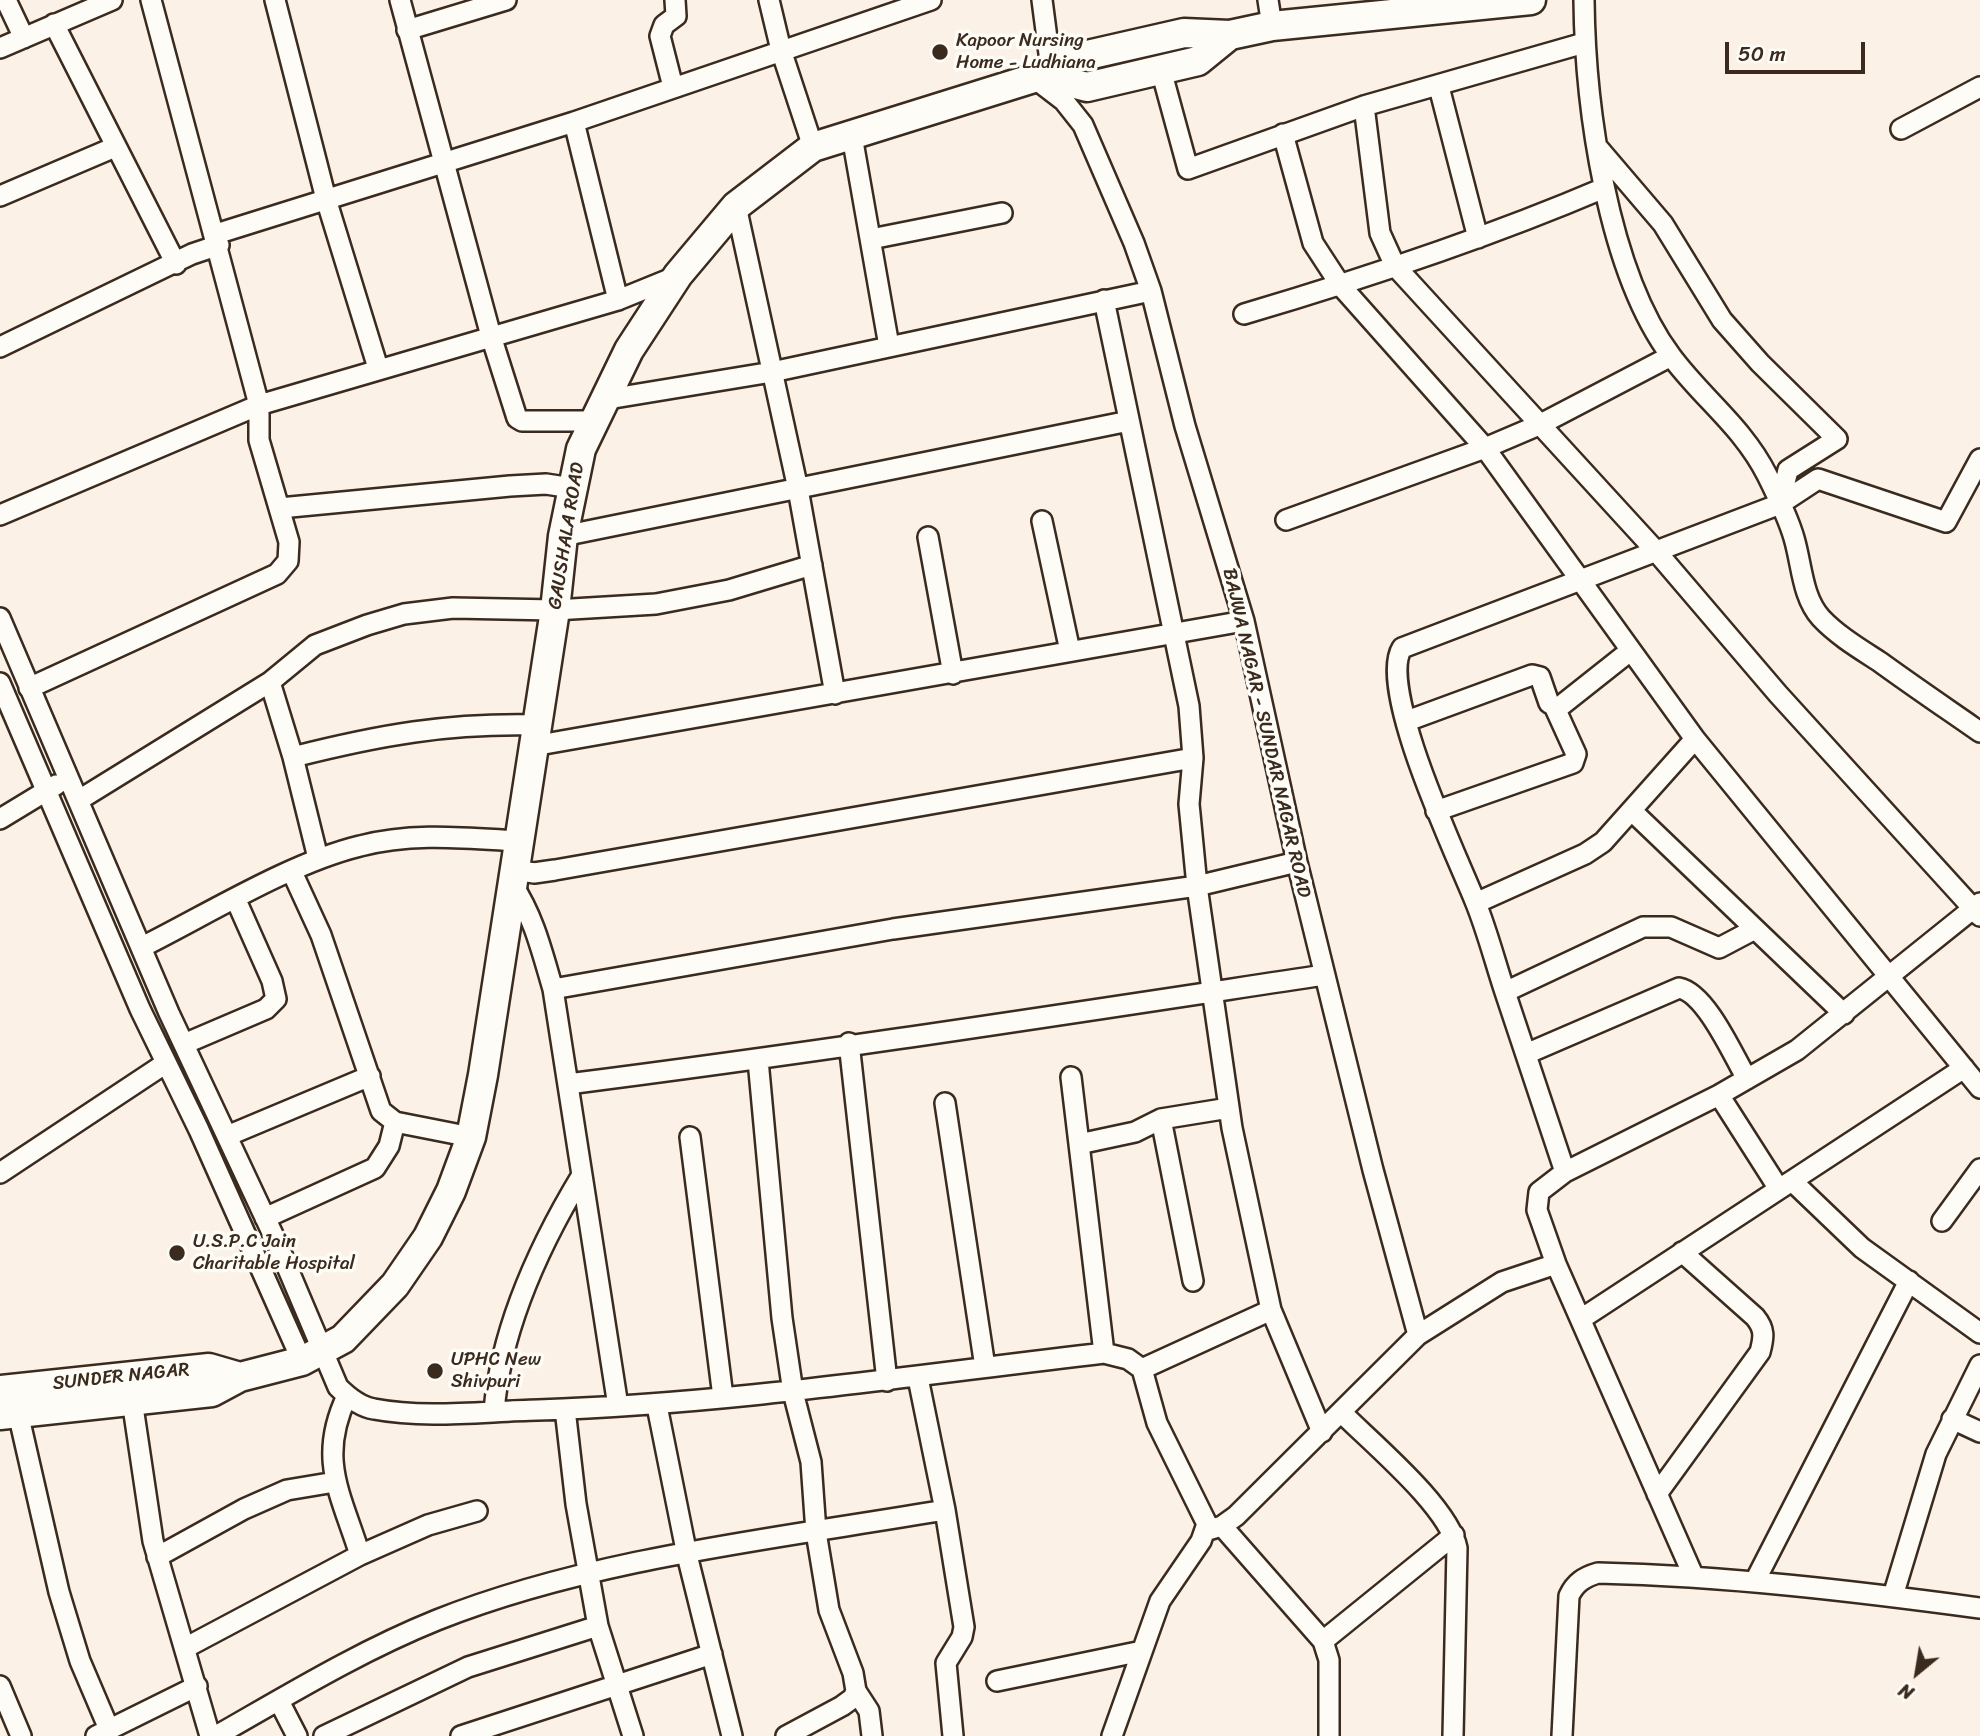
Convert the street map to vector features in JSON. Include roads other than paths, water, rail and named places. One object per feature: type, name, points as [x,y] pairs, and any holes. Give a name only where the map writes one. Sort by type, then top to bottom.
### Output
[{"type":"street","points":[[6,0],[24,38]]},
{"type":"street","points":[[0,48],[111,0]]},
{"type":"street","points":[[29,688],[277,574],[288,561],[289,542],[259,440],[259,405],[218,240],[151,0]]},
{"type":"street","points":[[275,0],[326,199],[378,368]]},
{"type":"street","points":[[400,0],[491,336],[519,420],[598,411],[1151,291]]},
{"type":"street","points":[[407,30],[506,0]]},
{"type":"street","points":[[673,87],[660,36],[664,25],[676,16],[675,0]]},
{"type":"street","points":[[769,0],[781,50],[813,146]]},
{"type":"street","points":[[0,347],[176,264],[218,240],[326,199],[574,122],[931,0]]},
{"type":"street","points":[[1042,0],[1049,70],[1087,87],[1198,61],[1230,35]]},
{"type":"street","name":"GAUSHALA ROAD","points":[[9,1414],[212,1392],[240,1377],[314,1356],[360,1323],[395,1285],[433,1226],[451,1191],[471,1137],[555,610],[563,536],[581,449],[629,350],[678,275],[736,206],[813,146],[852,136],[1049,70],[1184,33],[1230,35],[1270,13],[1531,0]]},
{"type":"street","points":[[1584,0],[1584,43],[1604,188],[1621,254],[1671,356],[1736,427],[1754,452],[1793,535],[1809,602],[1822,619],[1980,732]]},
{"type":"street","points":[[54,24],[176,264]]},
{"type":"street","points":[[1161,70],[1188,169],[1364,106],[1439,87],[1584,43]]},
{"type":"street","name":"BAJWA NAGAR - SUNDAR NAGAR ROAD","points":[[1049,70],[1064,101],[1083,125],[1134,243],[1151,291],[1185,426],[1244,621],[1324,975],[1418,1335]]},
{"type":"street","points":[[1439,87],[1478,238]]},
{"type":"street","points":[[1901,129],[1980,87]]},
{"type":"street","points":[[1364,106],[1380,233],[1395,266],[1655,550],[1778,694],[1978,909],[1797,1050],[1719,1095],[1565,1172],[1545,1185],[1536,1199],[1556,1264],[1693,1575]]},
{"type":"street","points":[[574,122],[618,300]]},
{"type":"street","points":[[1283,134],[1313,243],[1341,286],[1485,448],[1695,739],[1980,1088]]},
{"type":"street","points":[[852,136],[890,346]]},
{"type":"street","points":[[0,196],[115,147]]},
{"type":"street","points":[[1599,149],[1663,224],[1722,320],[1759,363],[1837,439],[1788,470],[1780,504]]},
{"type":"street","points":[[1244,314],[1341,286],[1478,238],[1604,188]]},
{"type":"street","points":[[736,206],[798,489],[835,694]]},
{"type":"street","points":[[870,239],[1002,213]]},
{"type":"street","points":[[0,515],[259,405],[378,368],[618,300],[678,275]]},
{"type":"street","points":[[1104,300],[1189,706],[1193,758],[1189,804],[1197,886],[1229,1108],[1271,1310],[1322,1432]]},
{"type":"street","points":[[1286,520],[1485,448],[1539,425],[1671,356]]},
{"type":"street","points":[[563,536],[1129,421]]},
{"type":"street","points":[[1565,1172],[1476,903],[1417,763],[1395,665],[1402,648],[1780,504],[1818,479],[1946,522],[1980,459]]},
{"type":"street","points":[[280,508],[510,486],[545,484],[572,488]]},
{"type":"street","points":[[1042,522],[1070,651]]},
{"type":"street","points":[[928,537],[953,674]]},
{"type":"street","points":[[79,800],[270,682],[297,658],[329,638],[404,614],[453,608],[555,610],[656,604],[729,590],[812,565]]},
{"type":"street","points":[[0,618],[184,1044],[265,1218],[314,1356]]},
{"type":"street","points":[[293,757],[360,740],[426,728],[475,724],[535,736],[835,694],[1244,621]]},
{"type":"street","points":[[1555,708],[1630,651]]},
{"type":"street","points":[[1407,721],[1532,675],[1544,682],[1549,703],[1555,708],[1576,754],[1573,763],[1436,811]]},
{"type":"street","points":[[270,682],[293,757],[318,858]]},
{"type":"street","points":[[0,683],[166,1063],[314,1356],[347,1396],[372,1409],[494,1411],[657,1406],[918,1378],[1104,1353],[1128,1359],[1142,1369],[1157,1423],[1205,1517],[1323,1642],[1329,1660],[1328,1736]]},
{"type":"street","points":[[1476,903],[1585,854],[1603,842],[1695,739]]},
{"type":"street","points":[[618,1406],[553,989],[537,932],[514,877],[1193,758]]},
{"type":"street","points":[[0,819],[69,778]]},
{"type":"street","points":[[1632,811],[1844,1014]]},
{"type":"street","points":[[142,947],[318,858],[360,846],[406,838],[443,836],[519,841]]},
{"type":"street","points":[[553,989],[893,929],[1197,886],[1297,862]]},
{"type":"street","points":[[292,872],[321,934],[380,1111],[395,1122],[471,1137]]},
{"type":"street","points":[[184,1044],[266,1009],[276,999],[272,981],[236,900]]},
{"type":"street","points":[[1505,992],[1643,927],[1671,927],[1713,948],[1720,948],[1755,929]]},
{"type":"street","points":[[568,1084],[758,1060],[849,1043],[1324,975]]},
{"type":"street","points":[[1526,1054],[1679,988],[1689,990],[1701,1002],[1747,1079]]},
{"type":"street","points":[[849,1043],[887,1381]]},
{"type":"street","points":[[758,1060],[782,1318],[793,1392],[811,1462],[816,1532],[829,1609],[853,1673],[856,1691],[869,1712],[872,1736]]},
{"type":"street","points":[[0,1173],[166,1063]]},
{"type":"street","points":[[1580,1319],[1964,1068]]},
{"type":"street","points":[[227,1136],[370,1076]]},
{"type":"street","points":[[1071,1077],[1104,1353]]},
{"type":"street","points":[[1719,1095],[1786,1185],[1862,1248],[1980,1333]]},
{"type":"street","points":[[945,1103],[985,1367]]},
{"type":"street","points":[[1079,1144],[1135,1132],[1161,1119],[1229,1108]]},
{"type":"street","points":[[1161,1119],[1193,1281]]},
{"type":"street","points":[[265,1218],[375,1168],[389,1146],[395,1122]]},
{"type":"street","points":[[690,1137],[723,1398]]},
{"type":"street","points":[[1942,1221],[1980,1169]]},
{"type":"street","points":[[494,1411],[505,1341],[556,1220],[582,1175]]},
{"type":"street","points":[[1657,1494],[1759,1352],[1764,1339],[1763,1327],[1755,1317],[1682,1252]]},
{"type":"street","points":[[1112,1736],[1160,1601],[1214,1529],[1342,1413],[1418,1335],[1451,1311],[1502,1282],[1556,1264]]},
{"type":"street","points":[[1755,1581],[1909,1281]]},
{"type":"street","points":[[1142,1369],[1271,1310]]},
{"type":"street","points":[[1893,1596],[1936,1454],[1980,1365]]},
{"type":"street","name":"SUNDER NAGAR","points":[[0,1390],[209,1368],[240,1377]]},
{"type":"street","points":[[918,1378],[945,1510],[964,1627],[962,1637],[946,1663],[953,1736]]},
{"type":"street","points":[[347,1396],[335,1421],[335,1482],[360,1555]]},
{"type":"street","points":[[132,1400],[148,1521],[210,1736]]},
{"type":"street","points":[[657,1406],[687,1555],[732,1736]]},
{"type":"street","points":[[565,1409],[587,1573],[598,1626],[633,1736]]},
{"type":"street","points":[[1342,1413],[1441,1513],[1454,1535],[1457,1548],[1453,1736]]},
{"type":"street","points":[[9,1414],[59,1592],[103,1733],[197,1686]]},
{"type":"street","points":[[1952,1419],[1980,1432]]},
{"type":"street","points":[[157,1557],[279,1493],[335,1482]]},
{"type":"street","points":[[216,1736],[358,1656],[436,1620],[512,1593],[587,1573],[945,1510]]},
{"type":"street","points":[[185,1648],[360,1555],[428,1525],[477,1511]]},
{"type":"street","points":[[1323,1642],[1454,1535]]},
{"type":"street","points":[[1562,1736],[1569,1596],[1574,1586],[1586,1577],[1598,1573],[1693,1575],[1980,1608]]},
{"type":"street","points":[[324,1736],[468,1667],[598,1626]]},
{"type":"street","points":[[997,1681],[1142,1651]]},
{"type":"street","points":[[461,1736],[712,1654]]},
{"type":"street","points":[[0,1686],[21,1736]]},
{"type":"street","points":[[786,1736],[842,1706],[853,1698],[856,1691]]},
{"type":"street","points":[[279,1701],[297,1736]]},
{"type":"place","name":"Kapoor Nursing Home - Ludhiana","points":[[940,52]]},
{"type":"place","name":"U.S.P.C Jain Charitable Hospital","points":[[177,1253]]},
{"type":"place","name":"UPHC New Shivpuri","points":[[435,1371]]}]
